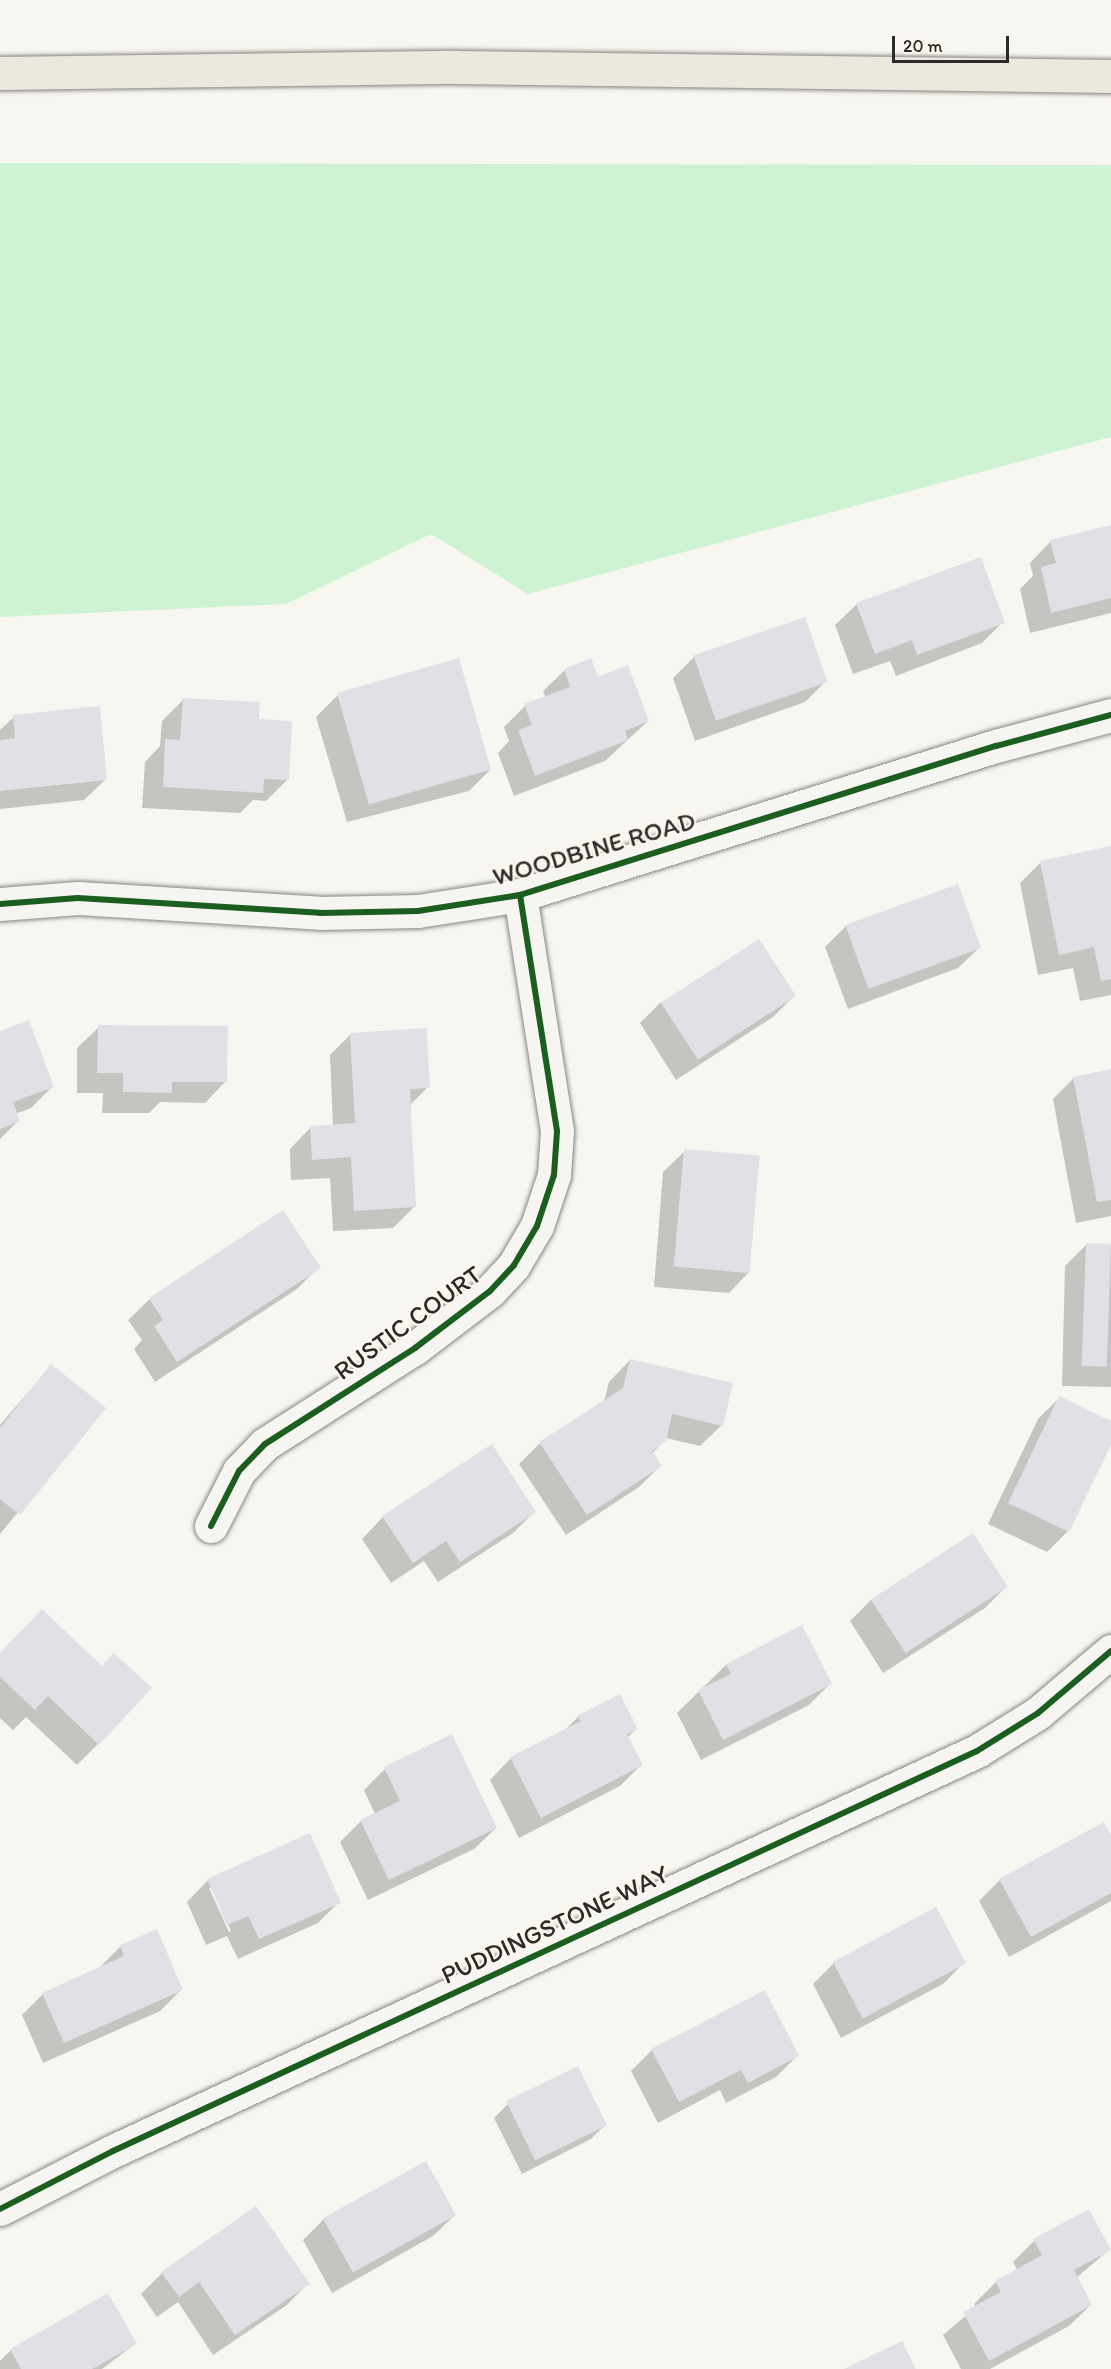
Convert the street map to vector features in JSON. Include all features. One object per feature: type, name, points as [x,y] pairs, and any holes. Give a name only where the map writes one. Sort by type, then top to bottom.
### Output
[{"type":"highway","points":[[0,73],[468,67],[1111,76]]},
{"type":"street","name":"WOODBINE ROAD","points":[[0,904],[78,898],[320,913],[418,911],[520,895],[996,746],[1111,716]]},
{"type":"street","name":"RUSTIC COURT","points":[[211,1526],[239,1471],[265,1444],[415,1348],[490,1291],[514,1264],[537,1226],[554,1175],[557,1131],[520,895]]},
{"type":"street","name":"PUDDINGSTONE WAY","points":[[0,2209],[113,2151],[977,1751],[1038,1713],[1111,1651]]},
{"type":"green space","points":[[0,163],[1111,165],[1111,437],[528,594],[431,534],[286,604],[0,617]]},
{"type":"building","points":[[1111,525],[1111,598],[1051,613],[1041,567],[1056,563],[1050,540]]},
{"type":"building","points":[[981,557],[1005,623],[917,655],[912,640],[875,654],[856,603]]},
{"type":"building","points":[[805,617],[827,682],[716,721],[693,655]]},
{"type":"building","points":[[459,658],[491,770],[369,805],[337,693]]},
{"type":"building","points":[[591,658],[598,677],[628,665],[649,721],[625,731],[628,740],[535,776],[518,730],[532,725],[524,704],[570,687],[564,669]]},
{"type":"building","points":[[183,698],[260,702],[259,719],[292,721],[289,780],[264,779],[263,793],[163,787],[165,739],[180,740]]},
{"type":"building","points":[[100,706],[107,780],[0,791],[0,740],[15,738],[13,715]]},
{"type":"building","points":[[1111,846],[1111,979],[1101,981],[1094,947],[1059,955],[1040,861]]},
{"type":"building","points":[[958,884],[981,948],[868,989],[845,925]]},
{"type":"building","points":[[759,939],[796,996],[698,1060],[661,1003]]},
{"type":"building","points":[[29,1020],[54,1087],[13,1102],[20,1121],[0,1129],[0,1031]]},
{"type":"building","points":[[98,1025],[228,1026],[227,1082],[172,1082],[172,1093],[123,1092],[123,1073],[97,1073]]},
{"type":"building","points":[[427,1028],[430,1088],[410,1089],[416,1207],[354,1211],[351,1157],[312,1160],[310,1126],[355,1123],[350,1033]]},
{"type":"building","points":[[1111,1069],[1111,1200],[1097,1202],[1073,1077]]},
{"type":"building","points":[[684,1149],[760,1156],[749,1273],[674,1267]]},
{"type":"building","points":[[283,1210],[321,1268],[177,1362],[154,1326],[163,1320],[149,1298]]},
{"type":"building","points":[[1086,1243],[1111,1244],[1107,1367],[1082,1366]]},
{"type":"building","points":[[630,1359],[733,1383],[723,1426],[672,1414],[666,1441],[652,1451],[662,1466],[587,1515],[539,1442],[623,1388]]},
{"type":"building","points":[[51,1364],[106,1408],[20,1515],[0,1499],[0,1428]]},
{"type":"building","points":[[1059,1396],[1111,1421],[1111,1445],[1069,1532],[1008,1503]]},
{"type":"building","points":[[492,1444],[536,1512],[460,1562],[446,1541],[413,1563],[382,1516]]},
{"type":"building","points":[[973,1533],[1008,1587],[906,1653],[871,1599]]},
{"type":"building","points":[[42,1609],[102,1666],[114,1653],[152,1688],[99,1745],[48,1696],[35,1710],[0,1677],[0,1653]]},
{"type":"building","points":[[802,1625],[832,1684],[723,1740],[698,1690],[731,1674],[726,1664]]},
{"type":"building","points":[[620,1694],[638,1729],[627,1734],[643,1765],[541,1818],[510,1757],[581,1721],[577,1716]]},
{"type":"building","points":[[452,1734],[497,1828],[389,1880],[360,1820],[400,1801],[384,1767]]},
{"type":"building","points":[[1104,1822],[1111,1835],[1111,1893],[1031,1937],[999,1879]]},
{"type":"building","points":[[310,1833],[341,1903],[259,1939],[248,1916],[227,1925],[207,1879]]},
{"type":"building","points":[[936,1907],[966,1964],[863,2018],[833,1962]]},
{"type":"building","points":[[157,1929],[183,1990],[64,2043],[42,1993],[124,1956],[120,1945]]},
{"type":"building","points":[[765,1990],[799,2056],[748,2083],[741,2070],[679,2102],[651,2049]]},
{"type":"building","points":[[578,2066],[607,2125],[535,2160],[506,2101]]},
{"type":"building","points":[[426,2161],[456,2215],[353,2272],[323,2218]]},
{"type":"building","points":[[256,2206],[310,2284],[235,2335],[199,2282],[179,2297],[161,2272]]},
{"type":"building","points":[[1089,2209],[1111,2250],[1074,2270],[1092,2305],[989,2361],[963,2312],[1001,2292],[995,2281],[1042,2255],[1033,2239]]},
{"type":"building","points":[[108,2293],[137,2344],[92,2369],[21,2369],[10,2349]]},
{"type":"building","points":[[902,2341],[916,2369],[844,2369]]},
{"type":"cycle path","points":[[0,904],[78,898],[320,913],[418,911],[520,895],[996,746],[1111,715]]},
{"type":"cycle path","points":[[211,1526],[239,1471],[265,1444],[415,1348],[490,1291],[514,1265],[537,1226],[554,1175],[557,1131],[520,895]]},
{"type":"cycle path","points":[[0,2209],[113,2151],[977,1751],[1038,1713],[1111,1651]]}]
